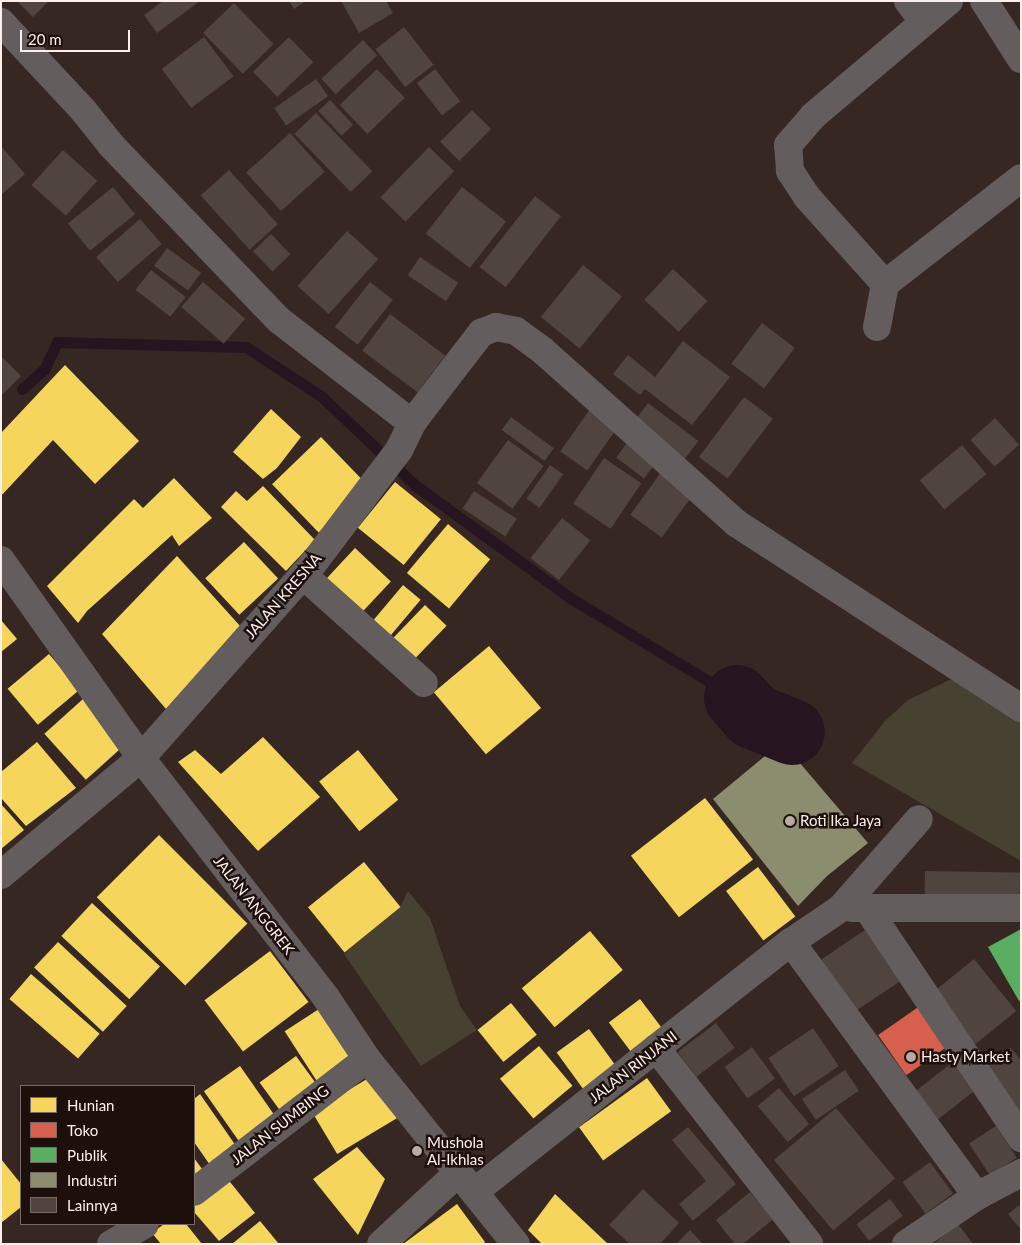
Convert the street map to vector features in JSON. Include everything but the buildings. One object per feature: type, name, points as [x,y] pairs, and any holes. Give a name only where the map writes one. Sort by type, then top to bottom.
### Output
[{"type":"street","points":[[884,284],[808,197],[790,170],[788,145],[813,116],[916,12],[949,1]]},
{"type":"street","points":[[984,1],[1021,59]]},
{"type":"street","points":[[1,22],[83,110],[111,145],[279,320],[412,423]]},
{"type":"street","points":[[877,327],[884,284],[1021,178]]},
{"type":"street","name":"JALAN KRESNA","points":[[1,875],[141,758],[303,575],[399,450],[412,423],[481,334],[496,327],[516,331],[542,350],[736,523],[1021,708]]},
{"type":"street","name":"JALAN ANGGREK","points":[[1,560],[141,758],[327,999],[367,1059],[516,1244]]},
{"type":"street","points":[[303,575],[424,683]]},
{"type":"street","name":"JALAN RINJANI","points":[[381,1244],[656,1048],[791,942],[854,908],[919,819]]},
{"type":"street","points":[[854,908],[1021,908]]},
{"type":"street","points":[[854,908],[1021,1138]]},
{"type":"street","points":[[791,942],[977,1196]]},
{"type":"street","points":[[656,1048],[809,1244]]},
{"type":"street","name":"JALAN SUMBING","points":[[195,1191],[367,1059]]},
{"type":"street","points":[[906,1244],[977,1196],[1021,1172]]},
{"type":"street","points":[[111,1244],[143,1225]]},
{"type":"shaded area","points":[[972,669],[1021,698],[1021,861],[852,763],[885,721],[908,700]]},
{"type":"shaded area","points":[[408,891],[430,918],[460,1006],[477,1030],[421,1066],[344,954],[400,907]]},
{"type":"waterway","points":[[22,389],[45,368],[57,342],[246,347],[321,396],[415,485],[572,599],[737,698]]},
{"type":"waterway","points":[[737,698],[753,716],[792,732]]},
{"type":"place","name":"Roti Ika Jaya","points":[[790,821]]},
{"type":"place","name":"Hasty Market","points":[[911,1057]]},
{"type":"place","name":"Mushola Al-Ikhlas","points":[[417,1151]]}]
